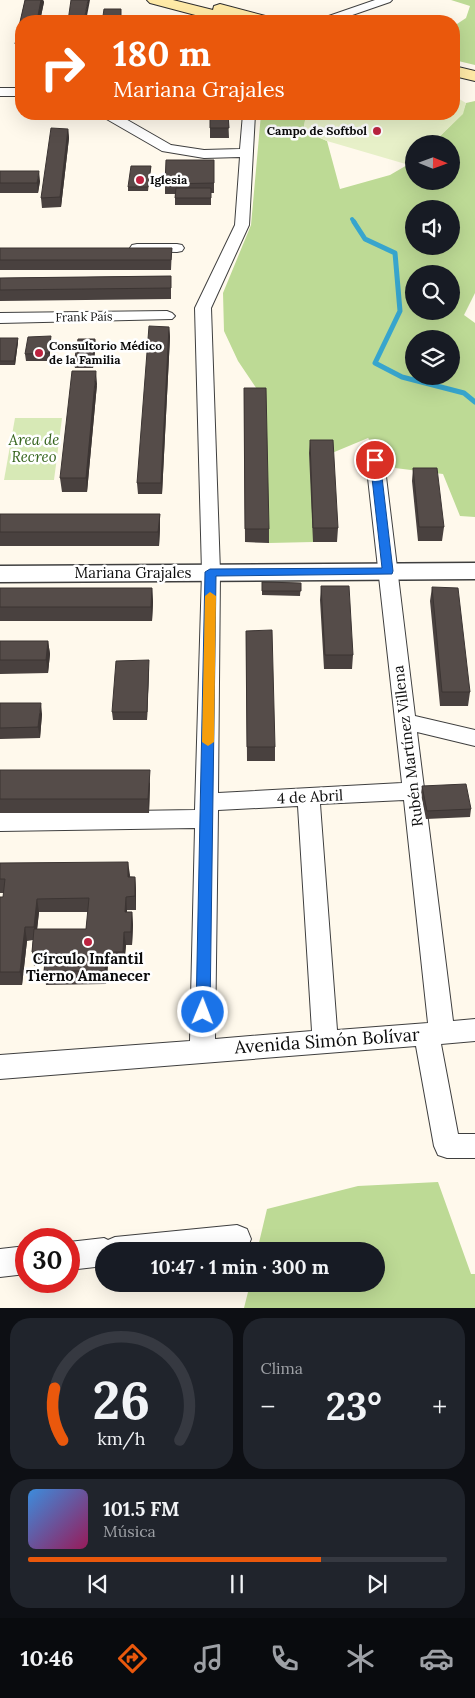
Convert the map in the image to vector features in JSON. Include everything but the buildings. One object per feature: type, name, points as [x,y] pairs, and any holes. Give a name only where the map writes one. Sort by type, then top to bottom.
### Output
[{"type":"main road","points":[[155,0],[213,15]]},
{"type":"main road","points":[[186,0],[240,15]]},
{"type":"main road","points":[[460,72],[475,76]]},
{"type":"main road","points":[[460,80],[475,84]]},
{"type":"street","points":[[342,15],[386,0]]},
{"type":"street","points":[[0,92],[15,92]]},
{"type":"street","points":[[118,120],[167,148],[204,154],[247,153]]},
{"type":"street","points":[[202,1051],[210,572],[203,308],[242,225],[250,120]]},
{"type":"street","points":[[118,248],[178,248]]},
{"type":"street","name":"Frank País","points":[[0,318],[168,316]]},
{"type":"street","name":"Rubén Martínez Villena","points":[[375,460],[414,791],[434,1033],[447,1146],[475,1146]]},
{"type":"street","name":"Mariana Grajales","points":[[0,574],[475,571]]},
{"type":"street","points":[[406,722],[475,738]]},
{"type":"street","name":"4 de Abril","points":[[0,822],[207,811],[308,797],[414,791]]},
{"type":"street","points":[[308,797],[325,1042]]},
{"type":"street","name":"Avenida Simón Bolívar","points":[[0,1067],[475,1030]]},
{"type":"street","points":[[206,1242],[237,1239]]},
{"type":"street","points":[[80,1255],[95,1253]]},
{"type":"street","points":[[0,1262],[15,1261]]},
{"type":"green space","points":[[451,0],[475,0],[475,65],[460,61],[460,22],[466,18],[470,6]]},
{"type":"green space","name":"Campo de Softbol","points":[[460,100],[466,103],[463,114],[460,117]]},
{"type":"green space","points":[[475,101],[475,293],[464,315],[475,323],[475,517],[460,516],[443,474],[395,468],[368,438],[332,453],[313,542],[269,543],[265,401],[238,361],[224,331],[223,293],[251,225],[260,120],[305,120],[304,127],[313,135],[327,141],[340,189],[390,175],[405,166],[405,190],[460,190],[460,135],[441,135],[456,120],[460,120],[466,103]]},
{"type":"green space","name":"Campo de Softbol","points":[[305,120],[457,120],[441,135],[405,135],[405,164],[327,141],[313,135],[304,127]]},
{"type":"green space","name":"Area de Recreo","points":[[15,418],[62,418],[54,480],[4,480]]},
{"type":"green space","points":[[438,1182],[471,1274],[475,1274],[475,1308],[244,1308],[248,1292],[385,1292],[385,1242],[259,1242],[267,1209],[358,1186]]},
{"type":"waterway","points":[[352,219],[355,223]]},
{"type":"waterway","points":[[354,222],[365,239],[395,253],[400,311],[375,363],[402,377],[464,393],[475,402]]},
{"type":"slow traffic","points":[[208,742],[210,596]]},
{"type":"place","name":"Campo de Softbol","points":[[377,131]]},
{"type":"place","name":"Iglesia","points":[[140,180]]},
{"type":"place","name":"Consultorio Médico de la Familia","points":[[39,353]]},
{"type":"place","name":"Círculo Infantil Tierno Amanecer","points":[[88,942]]},
{"type":"route","points":[[203,1012],[210,572],[388,571],[375,460]]}]
